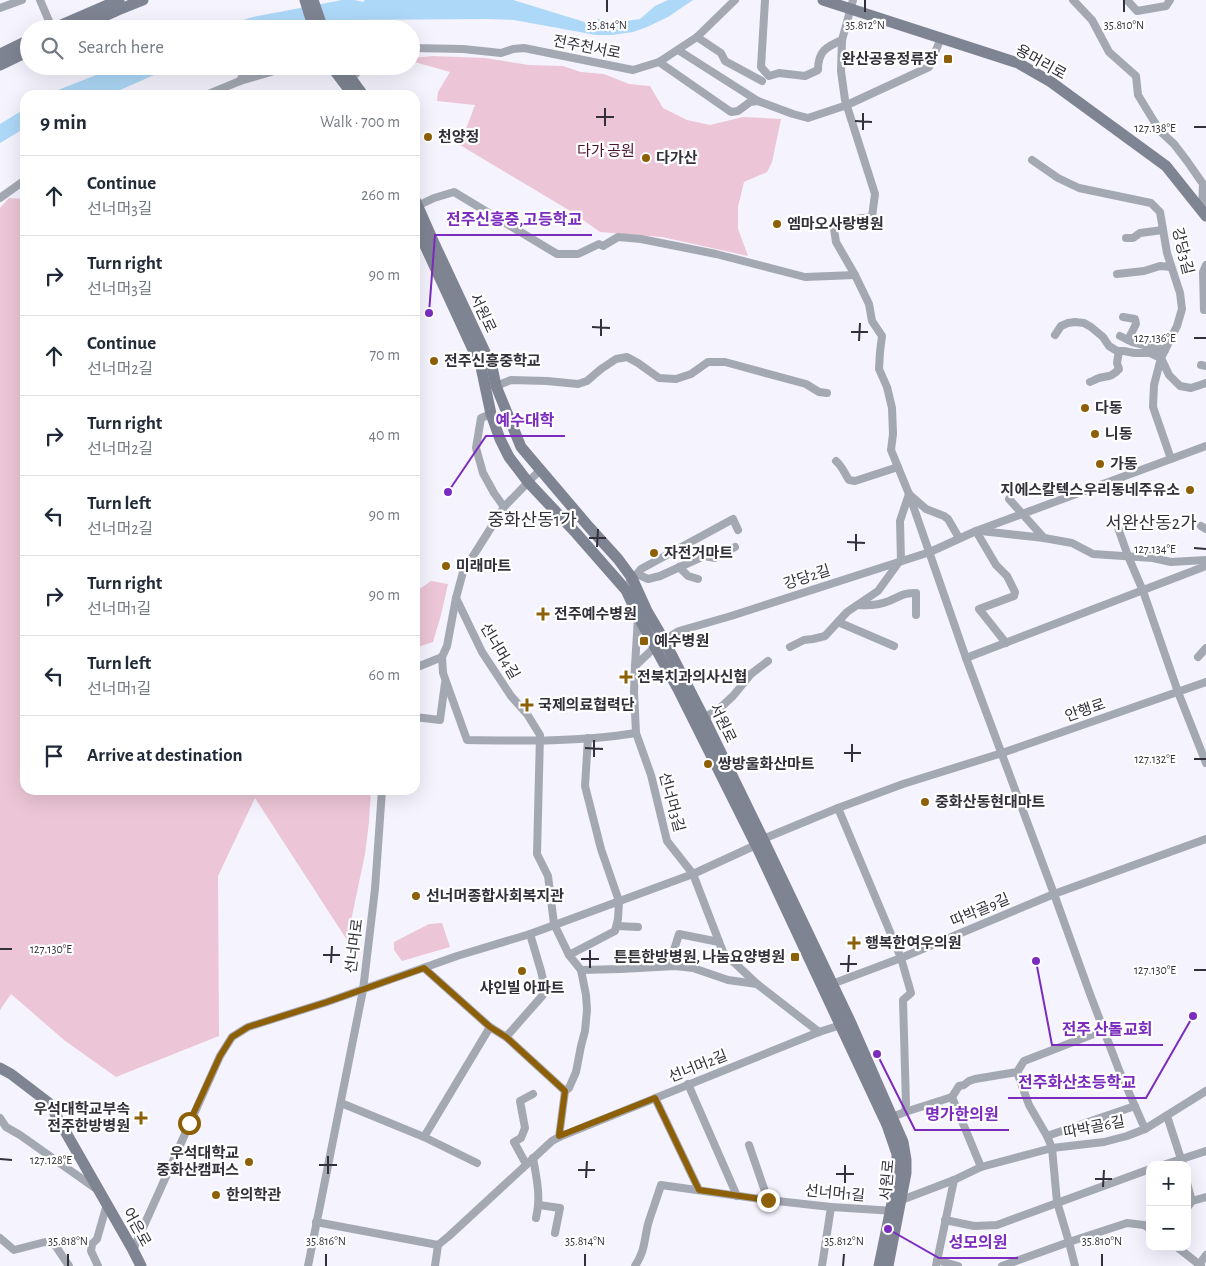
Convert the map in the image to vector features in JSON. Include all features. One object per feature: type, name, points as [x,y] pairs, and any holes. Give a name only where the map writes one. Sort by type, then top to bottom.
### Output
[{"type":"street","points":[[0,8],[22,0]]},
{"type":"street","points":[[40,0],[48,20]]},
{"type":"street","points":[[73,20],[119,0]]},
{"type":"street","points":[[96,20],[144,0]]},
{"type":"street","points":[[305,0],[311,20]]},
{"type":"street","points":[[313,0],[320,20]]},
{"type":"street","name":"전주천서로","points":[[420,48],[463,49],[501,53],[524,48],[633,70],[659,62],[697,37],[735,0]]},
{"type":"street","points":[[765,0],[761,67],[769,76],[779,74],[805,76],[818,70],[818,59],[827,46],[842,40]]},
{"type":"street","name":"용머리로","points":[[823,0],[851,4],[941,38],[1018,63],[1051,82],[1166,166],[1204,213]]},
{"type":"street","points":[[1074,0],[1092,20],[1110,52],[1136,76],[1138,95],[1160,131],[1174,144],[1203,184],[1204,213]]},
{"type":"street","points":[[1127,0],[1137,11],[1166,6],[1170,0]]},
{"type":"street","points":[[851,4],[842,40],[841,71],[847,105],[875,194],[872,217],[847,220],[834,229],[836,242],[855,275],[869,304],[872,321],[882,336],[879,369],[887,387],[892,408],[894,434],[891,450],[909,494],[966,658],[1104,1030],[1145,1129]]},
{"type":"street","points":[[697,37],[721,53],[725,61],[762,81]]},
{"type":"street","points":[[678,50],[758,101],[808,118],[847,105],[929,67],[941,38]]},
{"type":"street","points":[[0,54],[20,44]]},
{"type":"street","points":[[0,65],[20,55]]},
{"type":"street","points":[[659,62],[731,112],[738,111],[750,102],[758,101]]},
{"type":"street","points":[[240,81],[243,75]]},
{"type":"street","points":[[218,90],[261,75]]},
{"type":"street","points":[[338,75],[349,90]]},
{"type":"street","points":[[349,75],[359,90]]},
{"type":"street","points":[[351,78],[354,75]]},
{"type":"street","name":"강당3길","points":[[1032,160],[1058,178],[1079,188],[1151,203],[1160,212],[1171,267],[1180,293],[1182,309],[1177,326],[1161,358],[1154,385],[1153,407],[1171,459]]},
{"type":"street","points":[[0,198],[20,184]]},
{"type":"street","points":[[420,203],[454,192],[557,254],[578,254],[598,244],[603,246],[618,237],[641,239],[716,254],[805,277],[855,275]]},
{"type":"street","name":"서원로","points":[[420,213],[492,367],[496,386],[522,448],[589,527],[635,576],[643,613]]},
{"type":"street","points":[[1126,238],[1133,238],[1140,233],[1163,230]]},
{"type":"street","name":"서원로","points":[[420,235],[481,367],[491,414],[509,457],[528,482],[626,590],[643,613],[704,718],[822,985],[845,1024],[892,1117],[903,1142],[906,1173],[879,1266]]},
{"type":"street","points":[[1204,310],[1203,272],[1206,265]]},
{"type":"street","points":[[1117,274],[1144,271],[1160,266],[1171,267]]},
{"type":"street","points":[[1124,317],[1135,319],[1136,324],[1124,338],[1132,342],[1165,350]]},
{"type":"street","points":[[1055,335],[1061,326],[1068,323],[1084,323],[1103,337],[1109,346],[1117,352],[1150,353],[1161,358],[1169,375],[1180,386],[1191,388],[1206,383]]},
{"type":"street","points":[[1090,382],[1106,378],[1117,372],[1119,351]]},
{"type":"street","points":[[496,386],[511,380],[578,384],[587,381],[616,359],[627,357],[659,378],[676,379],[691,374],[708,362],[725,362],[806,384],[819,392],[827,393]]},
{"type":"street","points":[[491,414],[481,418],[476,448],[483,473],[504,507]]},
{"type":"street","name":"강당2길","points":[[660,643],[680,631],[930,552],[959,538],[1206,446]]},
{"type":"street","points":[[836,461],[842,466],[849,480],[855,480],[898,467]]},
{"type":"street","points":[[540,470],[504,507],[463,572],[447,646],[442,657],[442,673],[467,740],[540,741],[611,737],[636,733],[634,666],[643,613]]},
{"type":"street","points":[[909,494],[926,509],[948,519],[959,538]]},
{"type":"street","points":[[790,647],[804,640],[825,636],[847,612],[878,591],[900,561],[900,521],[909,494]]},
{"type":"street","points":[[1010,499],[1044,538]]},
{"type":"street","points":[[622,586],[635,576],[641,568],[733,519],[738,530]]},
{"type":"street","points":[[1117,525],[1206,763]]},
{"type":"street","points":[[978,531],[1072,543],[1093,554],[1153,558],[1171,562],[1206,560]]},
{"type":"street","points":[[978,531],[996,565],[1007,576],[1015,592],[1014,596],[979,609],[1006,643]]},
{"type":"street","points":[[635,576],[648,578],[660,576],[704,556],[715,558],[735,547]]},
{"type":"street","points":[[966,658],[1206,566]]},
{"type":"street","points":[[679,567],[688,576],[698,579]]},
{"type":"street","points":[[858,605],[868,606],[888,601],[906,593],[916,593],[916,614]]},
{"type":"street","name":"선너머4길","points":[[456,598],[482,652],[510,696],[527,714],[540,735],[537,854],[548,876],[554,924]]},
{"type":"street","points":[[838,622],[894,646]]},
{"type":"street","points":[[634,666],[660,643]]},
{"type":"street","name":"서원로","points":[[660,643],[678,689],[832,984],[845,1024],[887,1125],[897,1154],[896,1206],[888,1266]]},
{"type":"street","points":[[1198,658],[1206,648]]},
{"type":"street","points":[[420,666],[442,657]]},
{"type":"street","points":[[704,718],[727,702],[751,674],[768,661]]},
{"type":"street","points":[[420,718],[440,720],[445,681]]},
{"type":"street","name":"안행로","points":[[759,842],[838,808],[903,784],[1002,754],[1206,682]]},
{"type":"street","name":"선너머3길","points":[[636,733],[651,775],[667,841],[692,874],[723,952],[758,984]]},
{"type":"street","points":[[569,955],[615,931],[618,920],[619,902],[601,849],[585,786],[588,738]]},
{"type":"street","name":"선너머로","points":[[308,1266],[363,990],[375,889],[382,795]]},
{"type":"street","points":[[838,808],[901,958],[911,993],[903,1000],[905,1112]]},
{"type":"street","name":"따박골9길","points":[[832,984],[901,958],[1054,894],[1206,839]]},
{"type":"street","points":[[133,1250],[220,1056],[232,1037],[248,1027],[363,990],[455,957],[530,934],[619,902],[692,874],[759,842]]},
{"type":"street","points":[[554,924],[569,955],[581,970],[587,1010],[585,1031],[576,1072],[569,1088],[565,1091],[559,1136]]},
{"type":"street","points":[[617,926],[638,927]]},
{"type":"street","points":[[506,1037],[543,995],[543,978],[530,934]]},
{"type":"street","points":[[669,966],[680,934],[719,942]]},
{"type":"street","points":[[581,970],[669,966],[694,968],[728,980],[758,984],[818,1032]]},
{"type":"street","points":[[424,968],[490,1027],[506,1037],[565,1091]]},
{"type":"street","name":"선너머2길","points":[[438,1244],[559,1136],[818,1032],[845,1024]]},
{"type":"street","points":[[424,1137],[490,1027]]},
{"type":"street","points":[[892,1117],[952,1097],[959,1086],[975,1079],[1017,1072],[1024,1061],[1104,1030]]},
{"type":"street","name":"어은로","points":[[0,1068],[50,1103],[141,1266]]},
{"type":"street","name":"따박골6길","points":[[1017,1072],[1029,1105],[1052,1148],[1057,1202],[1070,1242],[1075,1266]]},
{"type":"street","points":[[688,1084],[737,1196]]},
{"type":"street","name":"따박골6길","points":[[896,1206],[981,1167],[1052,1148],[1104,1142],[1127,1136],[1145,1129],[1206,1091]]},
{"type":"street","points":[[526,1164],[514,1142],[521,1138],[526,1128],[520,1101],[533,1094]]},
{"type":"street","points":[[952,1097],[981,1167]]},
{"type":"street","points":[[655,1098],[699,1190]]},
{"type":"street","points":[[341,1103],[424,1137],[477,1163]]},
{"type":"street","name":"따박골6길","points":[[1047,1136],[1135,1106]]},
{"type":"street","points":[[1167,1116],[1182,1161]]},
{"type":"street","name":"어은로","points":[[0,1118],[6,1128],[20,1135],[99,1190]]},
{"type":"street","points":[[749,1146],[768,1200]]},
{"type":"street","points":[[1184,1161],[1206,1151]]},
{"type":"street","points":[[533,1158],[539,1205],[536,1218]]},
{"type":"street","points":[[945,1220],[974,1226],[997,1225],[1146,1170]]},
{"type":"street","points":[[954,1180],[937,1263],[958,1266]]},
{"type":"street","name":"선너머1길","points":[[635,1266],[644,1249],[645,1235],[650,1216],[661,1186],[831,1208],[896,1206]]},
{"type":"street","points":[[1191,1204],[1206,1197]]},
{"type":"street","name":"어은로","points":[[98,1266],[91,1251],[92,1244],[97,1239],[106,1204]]},
{"type":"street","points":[[539,1205],[560,1208],[556,1233]]},
{"type":"street","points":[[822,1266],[831,1208]]},
{"type":"street","points":[[316,1222],[438,1244],[435,1266]]},
{"type":"street","points":[[1002,1266],[1127,1223],[1146,1227]]},
{"type":"street","points":[[0,1238],[14,1250],[45,1242],[55,1245],[69,1266]]},
{"type":"street","points":[[1183,1251],[1200,1266],[1206,1255]]},
{"type":"green space","name":"다가 공원","points":[[420,57],[485,58],[529,65],[563,66],[581,72],[604,74],[629,84],[650,86],[663,108],[687,120],[710,125],[743,117],[781,119],[772,162],[767,172],[744,182],[738,207],[738,229],[748,256],[662,237],[600,232],[572,212],[460,145],[475,105],[437,101],[438,92],[450,72],[420,64]]},
{"type":"green space","points":[[9,198],[20,199],[20,795],[371,795],[365,854],[347,940],[255,798],[218,876],[219,1036],[116,1077],[64,1040],[11,994],[0,1010],[0,208]]},
{"type":"green space","points":[[431,581],[448,584],[433,642],[420,646],[420,588]]},
{"type":"green space","points":[[442,923],[450,947],[402,961],[394,950],[394,942],[429,924]]},
{"type":"water","points":[[342,0],[363,2],[365,0],[513,0],[588,23],[599,19],[612,23],[640,19],[655,6],[668,0],[693,0],[668,17],[647,27],[633,32],[612,35],[596,35],[514,20],[243,20]]},
{"type":"water","points":[[96,75],[154,75],[120,90],[58,90]]},
{"type":"water","points":[[20,112],[20,131],[0,143],[0,124]]},
{"type":"place","name":"완산공용정류장","points":[[948,59]]},
{"type":"place","name":"천양정","points":[[428,137]]},
{"type":"place","name":"다가산","points":[[646,158]]},
{"type":"place","name":"엠마오사랑병원","points":[[777,224]]},
{"type":"place","name":"전주신흥중,고등학교","points":[[429,313]]},
{"type":"place","name":"전주신흥중학교","points":[[434,361]]},
{"type":"place","name":"다동","points":[[1085,408]]},
{"type":"place","name":"니동","points":[[1095,434]]},
{"type":"place","name":"가동","points":[[1100,464]]},
{"type":"place","name":"지에스칼텍스우리동네주유소","points":[[1190,490]]},
{"type":"place","name":"예수대학","points":[[448,492]]},
{"type":"place","name":"자전거마트","points":[[654,553]]},
{"type":"place","name":"미래마트","points":[[446,566]]},
{"type":"place","name":"전주예수병원","points":[[543,614]]},
{"type":"place","name":"예수병원","points":[[644,641]]},
{"type":"place","name":"전북치과의사신협","points":[[626,677]]},
{"type":"place","name":"국제의료협력단","points":[[527,705]]},
{"type":"place","name":"쌍방울화산마트","points":[[708,764]]},
{"type":"place","name":"중화산동현대마트","points":[[925,802]]},
{"type":"place","name":"선너머종합사회복지관","points":[[416,896]]},
{"type":"place","name":"행복한여우의원","points":[[854,943]]},
{"type":"place","name":"튼튼한방병원, 나눔요양병원","points":[[795,957]]},
{"type":"place","name":"전주 산돌교회","points":[[1036,961]]},
{"type":"place","name":"샤인빌 아파트","points":[[522,971]]},
{"type":"place","name":"전주화산초등학교","points":[[1193,1016]]},
{"type":"place","name":"명가한의원","points":[[877,1054]]},
{"type":"place","name":"우석대학교부속 전주한방병원","points":[[141,1118]]},
{"type":"place","name":"우석대학교 중화산캠퍼스","points":[[249,1162]]},
{"type":"place","name":"한의학관","points":[[216,1195]]},
{"type":"place","name":"성모의원","points":[[888,1229]]},
{"type":"district","name":"중화산동1가","points":[[532,520]]},
{"type":"district","name":"서완산동2가","points":[[1151,523]]},
{"type":"route","points":[[189,1123],[220,1056],[232,1037],[248,1027],[424,968],[490,1027],[506,1037],[565,1091],[559,1136],[655,1098],[699,1190],[768,1200]]}]
